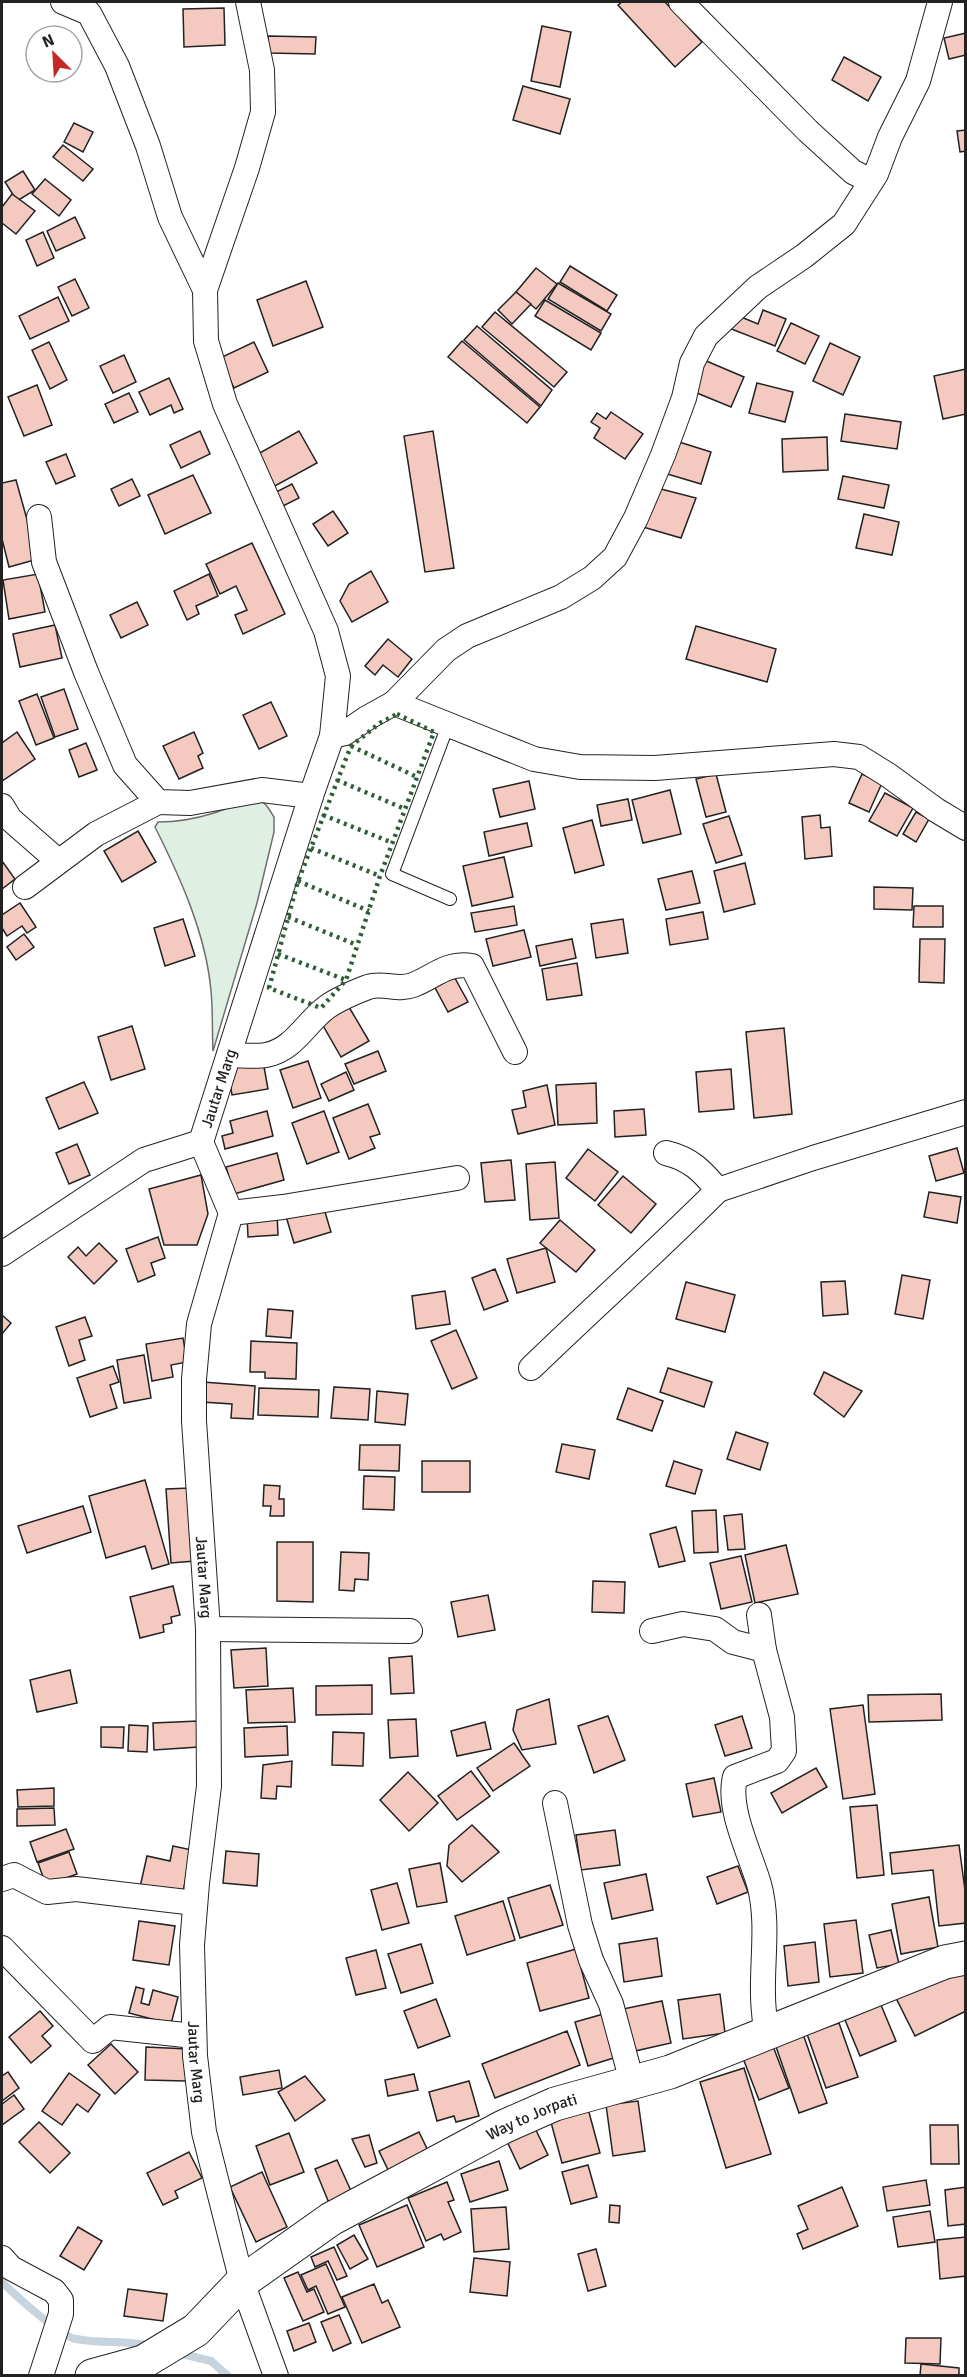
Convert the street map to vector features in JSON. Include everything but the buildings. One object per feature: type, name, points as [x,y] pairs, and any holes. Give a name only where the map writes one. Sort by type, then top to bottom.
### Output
[{"type":"street","points":[[63,2],[88,13],[117,66],[148,146],[170,217],[205,290]]},
{"type":"street","points":[[205,290],[248,168],[263,112],[262,70],[248,2]]},
{"type":"street","points":[[681,2],[808,131],[853,172],[871,181]]},
{"type":"street","points":[[332,736],[345,733],[394,703],[446,650],[468,636],[561,597],[592,578],[615,557],[636,518],[663,455],[684,398],[692,363],[706,336],[758,287],[804,256],[844,224],[876,174],[890,137],[918,81],[940,2]]},
{"type":"street","name":"Jautar Marg","points":[[205,290],[206,340],[225,404],[327,631],[339,675],[332,736],[217,1086],[201,1142],[231,1213],[199,1324],[194,1379],[194,1421],[208,1629],[209,1786],[192,1945],[194,2036],[204,2132],[242,2282],[276,2376]]},
{"type":"street","points":[[39,517],[44,561],[86,672],[125,765],[158,801]]},
{"type":"street","points":[[394,703],[534,759],[580,767],[655,768],[834,754],[859,757],[966,828]]},
{"type":"street","points":[[25,886],[96,834],[158,801],[190,803],[262,790],[311,796]]},
{"type":"street","points":[[2,806],[10,819],[58,861]]},
{"type":"street","points":[[229,1055],[267,1055],[288,1045],[326,1008],[353,994],[381,985],[404,988],[447,967],[459,964],[472,966],[515,1052]]},
{"type":"street","points":[[531,1368],[589,1311],[654,1254],[718,1190],[813,1158],[966,1112]]},
{"type":"street","points":[[2,1254],[144,1160],[201,1142]]},
{"type":"street","points":[[666,1153],[683,1157],[701,1168],[718,1190]]},
{"type":"street","points":[[231,1213],[283,1208],[457,1178]]},
{"type":"street","points":[[759,1615],[764,1650],[782,1717],[784,1751],[777,1761],[735,1777],[733,1791],[740,1824],[759,1884],[764,1911],[763,1997],[766,2032]]},
{"type":"street","points":[[652,1631],[683,1624],[715,1629],[733,1642],[764,1650]]},
{"type":"street","points":[[208,1629],[410,1631]]},
{"type":"street","points":[[555,1803],[580,1925],[591,1960],[611,2004],[632,2082]]},
{"type":"street","points":[[2,1879],[14,1875],[47,1892],[76,1889],[195,1903]]},
{"type":"street","points":[[2,1948],[93,2041],[110,2027],[194,2036]]},
{"type":"street","name":"Way to Jorpati","points":[[92,2376],[142,2362],[196,2330],[242,2282],[332,2219],[503,2127],[555,2104],[670,2072],[945,1962],[966,1958]]},
{"type":"street","points":[[2,2258],[11,2268],[54,2291],[61,2300],[61,2314],[51,2340],[42,2376]]},
{"type":"lane","points":[[448,725],[392,874],[450,899]]},
{"type":"green space","points":[[259,799],[274,817],[274,832],[257,903],[213,1051],[211,991],[204,948],[174,866],[155,827],[158,822],[200,817]]},
{"type":"waterway","points":[[2,2282],[38,2314],[69,2336],[76,2339],[151,2346]]},
{"type":"waterway","points":[[178,2353],[211,2361],[228,2376]]},
{"type":"hedge","points":[[397,714],[434,732],[380,876],[346,980],[321,1008],[269,988],[298,881],[351,746],[380,723],[397,714]]},
{"type":"hedge","points":[[351,746],[417,777]]},
{"type":"hedge","points":[[337,780],[405,809]]},
{"type":"hedge","points":[[323,815],[393,843]]},
{"type":"hedge","points":[[311,848],[380,876]]},
{"type":"hedge","points":[[298,881],[369,911]]},
{"type":"hedge","points":[[288,917],[357,945]]},
{"type":"hedge","points":[[278,954],[346,980]]}]
